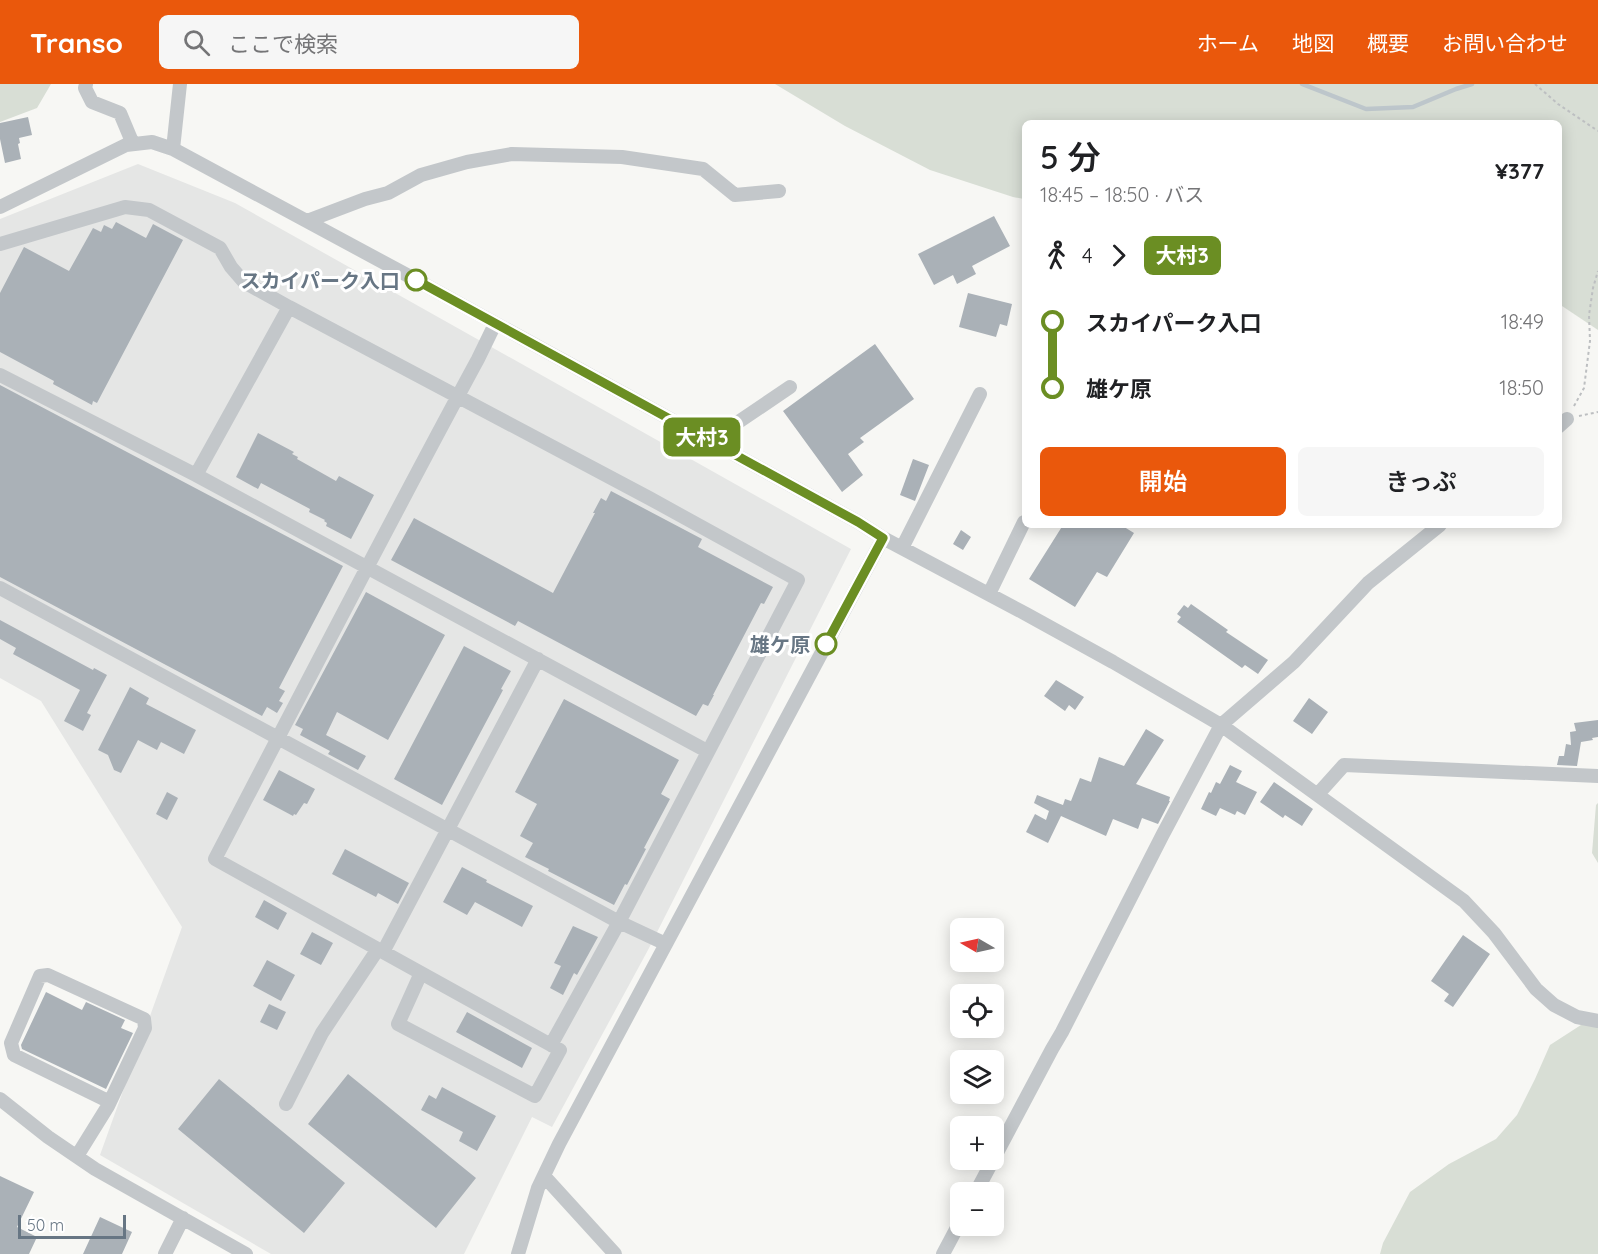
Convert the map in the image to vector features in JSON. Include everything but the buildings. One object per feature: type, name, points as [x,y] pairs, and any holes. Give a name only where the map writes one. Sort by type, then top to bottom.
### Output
[{"type":"street","points":[[86,84],[85,88],[92,102],[120,113],[133,144]]},
{"type":"street","points":[[173,149],[180,84]]},
{"type":"street","points":[[0,207],[126,145],[152,142],[173,149],[1113,662],[1221,725],[1464,901],[1494,933],[1536,989],[1554,1005],[1577,1017],[1598,1021]]},
{"type":"street","points":[[307,221],[365,199],[388,193],[421,175],[467,162],[512,154],[622,157],[703,169],[735,195],[779,191]]},
{"type":"street","points":[[0,244],[125,207],[149,210],[220,248],[231,267],[244,282],[798,580],[619,922],[551,1045]]},
{"type":"street","points":[[196,475],[289,307]]},
{"type":"street","points":[[421,973],[398,1024],[535,1096],[560,1050],[421,973],[380,951],[215,859],[495,324]]},
{"type":"street","points":[[0,375],[196,475],[707,751]]},
{"type":"street","points":[[717,445],[725,431],[790,387]]},
{"type":"street","points":[[902,548],[980,394]]},
{"type":"street","points":[[989,594],[1022,526]]},
{"type":"street","points":[[981,1182],[1221,725],[1294,662],[1368,583],[1436,528]]},
{"type":"street","points":[[518,1254],[538,1188],[559,1144],[883,538]]},
{"type":"street","points":[[0,588],[619,922],[666,944]]},
{"type":"street","points":[[286,1104],[322,1033],[380,951],[448,830],[537,659]]},
{"type":"street","points":[[1318,794],[1344,765],[1598,776]]},
{"type":"street","points":[[77,1156],[110,1102],[145,1028],[144,1019],[48,975],[40,976],[11,1043],[14,1055],[110,1102]]},
{"type":"street","points":[[0,1099],[48,1137],[95,1169],[246,1254]]},
{"type":"street","points":[[544,1176],[615,1254]]},
{"type":"street","points":[[165,1254],[183,1218]]},
{"type":"street","points":[[943,1254],[953,1236]]},
{"type":"path","points":[[1535,84],[1558,104],[1598,131]]},
{"type":"path","points":[[1563,423],[1584,388],[1590,341],[1589,315],[1598,271]]},
{"type":"path","points":[[1563,423],[1598,412]]},
{"type":"shaded area","points":[[0,84],[51,84],[37,108],[0,122]]},
{"type":"shaded area","points":[[775,84],[1598,84],[1598,330],[1562,306],[1562,120],[1022,120],[1022,199],[930,170],[845,126]]},
{"type":"shaded area","points":[[138,164],[235,203],[851,549],[648,950],[552,1127],[532,1117],[464,1254],[271,1254],[100,1155],[182,927],[41,701],[0,678],[0,219]]},
{"type":"shaded area","points":[[1598,803],[1598,863],[1592,853]]},
{"type":"shaded area","points":[[1598,1014],[1598,1254],[1380,1254],[1383,1243],[1410,1192],[1449,1164],[1496,1139],[1517,1115],[1550,1045]]},
{"type":"waterway","points":[[1302,84],[1366,109],[1413,107],[1472,84]]},
{"type":"bus line","name":"大村3","points":[[416,280],[858,522],[883,538],[826,644]]},
{"type":"place","name":"スカイパーク入口","points":[[416,280]]},
{"type":"place","name":"雄ケ原","points":[[826,644]]}]
